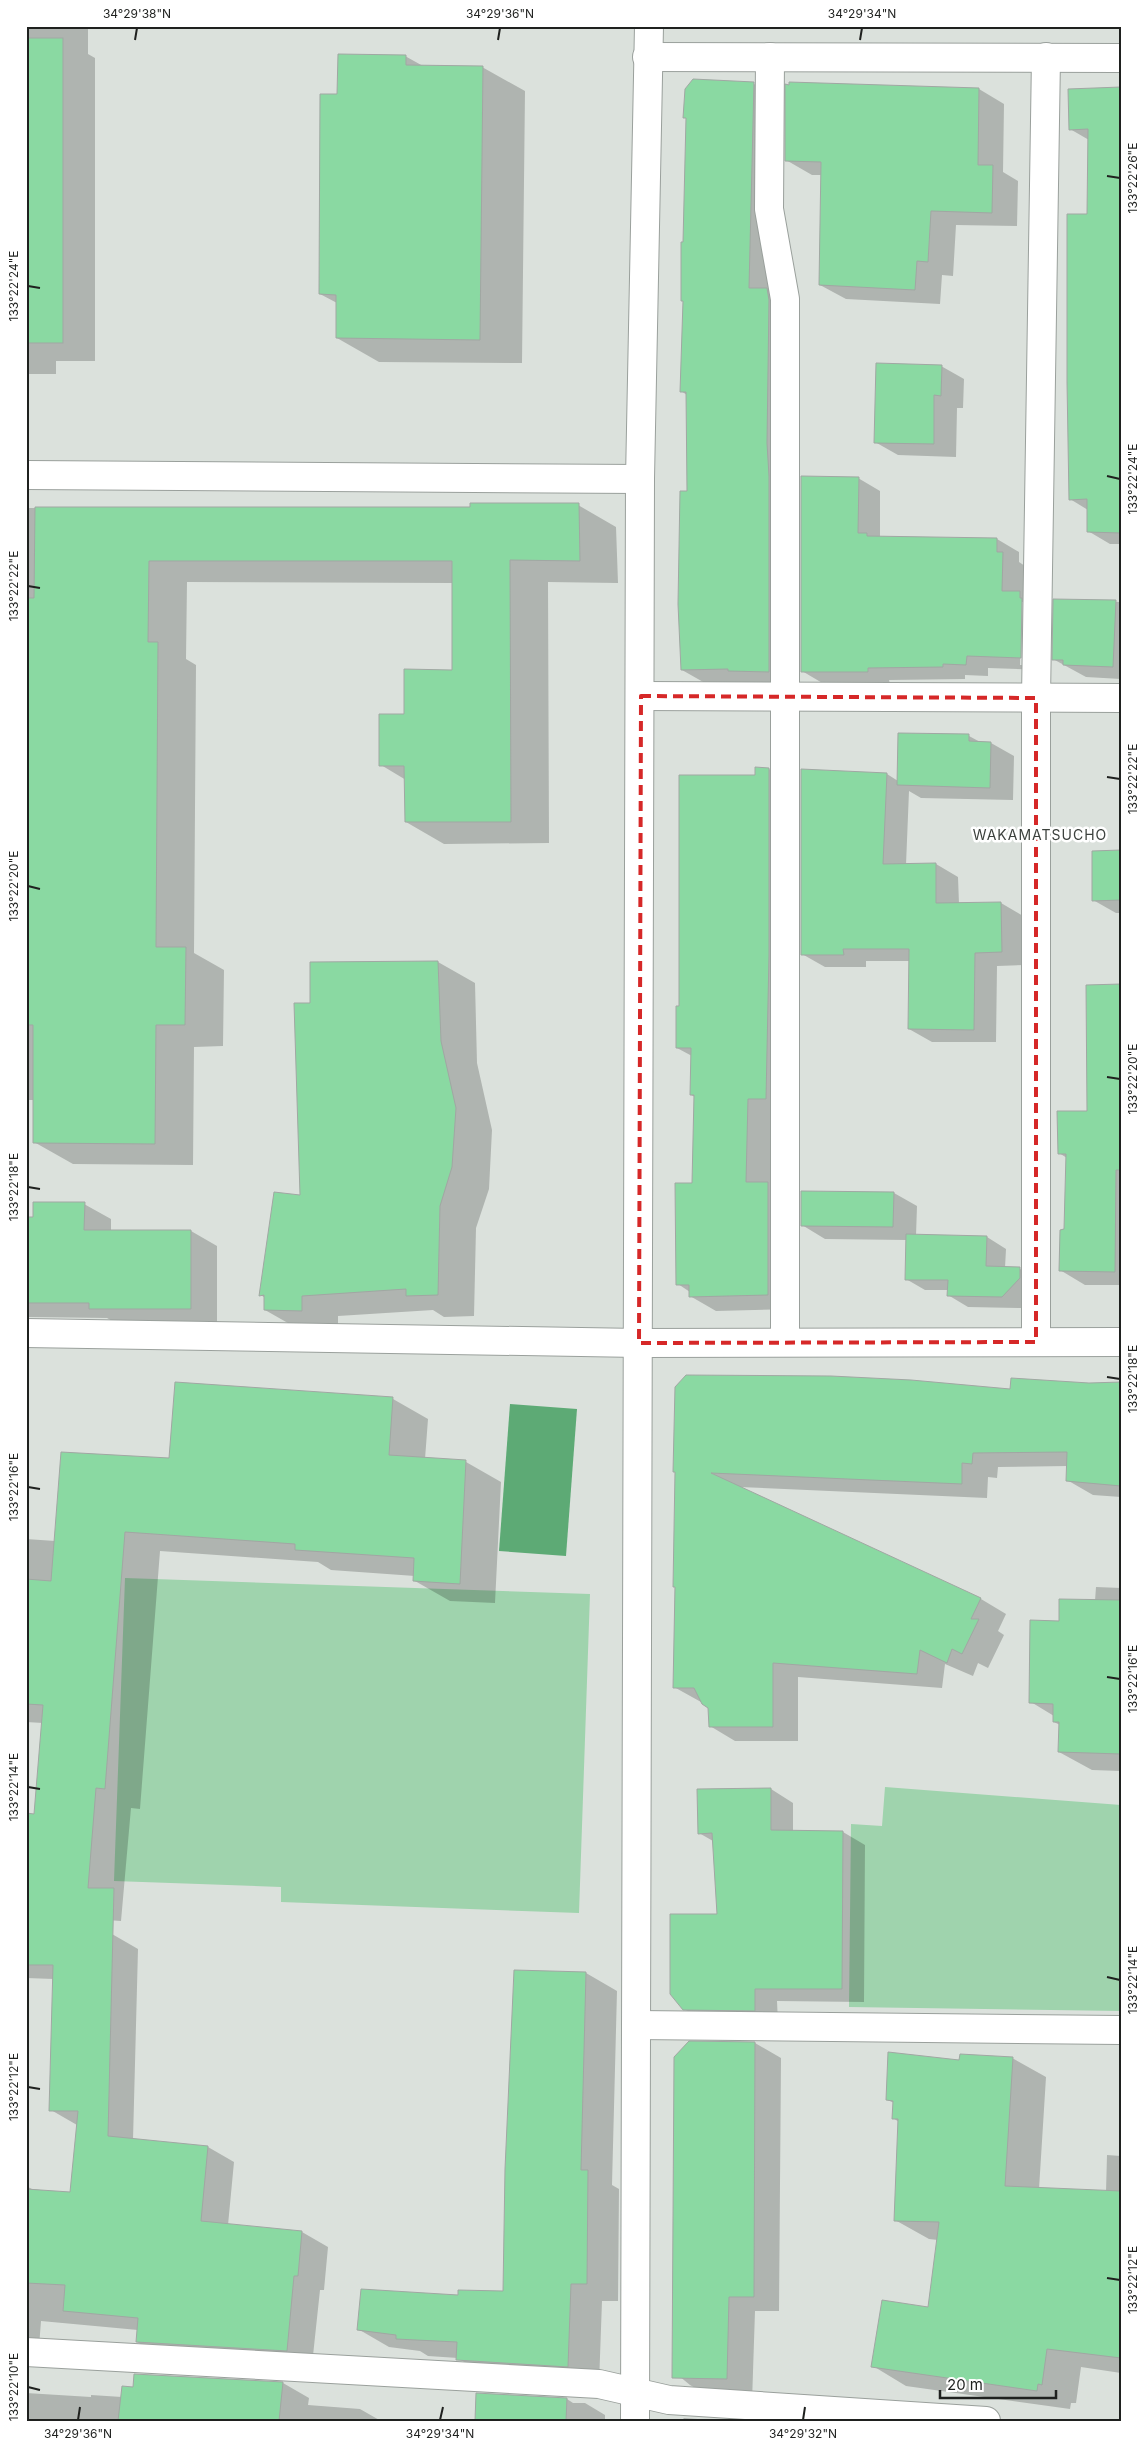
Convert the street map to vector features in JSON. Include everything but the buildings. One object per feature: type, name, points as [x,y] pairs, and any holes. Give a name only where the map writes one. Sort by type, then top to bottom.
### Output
[{"type":"street","points":[[635,2421],[641,696],[640,479],[649,26]]},
{"type":"street","points":[[648,57],[1121,58]]},
{"type":"street","points":[[770,57],[769,209],[786,299],[784,697],[785,1342]]},
{"type":"street","points":[[1036,1342],[1036,698],[1046,57]]},
{"type":"street","points":[[26,475],[640,479]]},
{"type":"street","points":[[641,696],[1121,698]]},
{"type":"street","points":[[26,1334],[639,1343],[1121,1342]]},
{"type":"street","points":[[636,2025],[1121,2030]]},
{"type":"street","points":[[26,2352],[599,2384],[669,2400],[986,2421]]},
{"type":"highlighted area","points":[[641,696],[1036,698],[1036,1342],[639,1343]]},
{"type":"shaded area","points":[[510,1404],[577,1409],[566,1556],[499,1551]]},
{"type":"shaded area","points":[[125,1578],[590,1594],[579,1913],[281,1902],[281,1887],[114,1881]]},
{"type":"shaded area","points":[[885,1787],[1121,1805],[1121,2011],[849,2007],[851,1824],[882,1826]]},
{"type":"district","name":"WAKAMATSUCHO","points":[[1040,834]]}]
